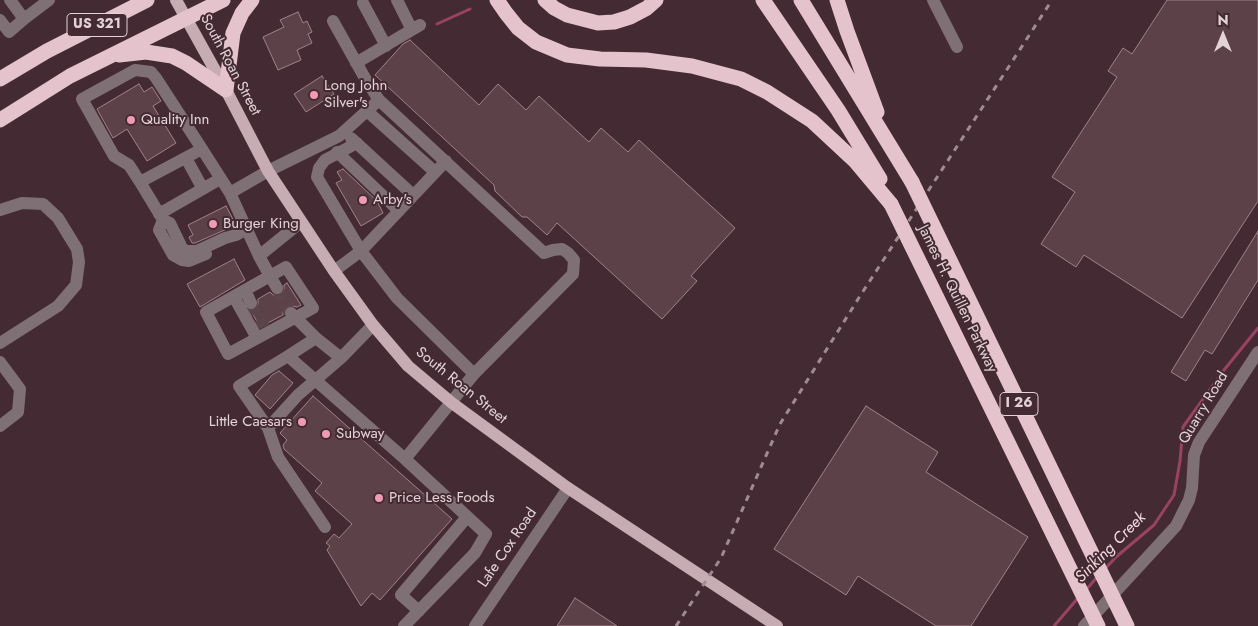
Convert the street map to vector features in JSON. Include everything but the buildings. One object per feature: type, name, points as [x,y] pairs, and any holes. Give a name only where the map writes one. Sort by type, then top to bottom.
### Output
[{"type":"highway","name":"US 321","points":[[0,79],[88,29],[147,0]]},
{"type":"highway","name":"US 321","points":[[0,120],[45,91],[105,57],[223,0]]},
{"type":"highway","points":[[105,57],[146,52],[172,56],[186,63],[226,90],[233,33],[242,13],[252,0]]},
{"type":"highway","points":[[497,0],[518,28],[536,42],[567,55],[600,60],[646,60],[692,66],[741,79],[791,106],[819,126],[855,161],[891,204]]},
{"type":"highway","points":[[545,0],[554,8],[567,15],[598,23],[614,22],[630,17],[647,8],[656,0]]},
{"type":"highway","name":"James H. Quillen Parkway","points":[[763,0],[879,177],[1098,626]]},
{"type":"highway","name":"James H. Quillen Parkway","points":[[800,0],[912,182],[1127,626]]},
{"type":"highway","points":[[838,0],[847,32],[889,144]]},
{"type":"main road","name":"South Roan Street","points":[[176,0],[226,90],[268,172],[334,271],[374,325],[408,366],[452,402],[568,488],[777,626]]},
{"type":"street","points":[[10,0],[24,19]]},
{"type":"street","points":[[0,20],[4,35],[49,0]]},
{"type":"street","points":[[356,63],[416,27],[397,0]]},
{"type":"street","points":[[933,0],[957,47]]},
{"type":"street","points":[[363,3],[386,46]]},
{"type":"street","points":[[333,20],[379,100],[544,253],[562,249],[574,260],[572,274],[474,374],[405,459]]},
{"type":"street","points":[[0,68],[22,66]]},
{"type":"street","points":[[241,232],[230,244],[193,260],[182,260],[173,255],[159,230],[161,217],[129,166],[114,156],[82,99],[135,70],[151,72],[230,194],[241,232],[259,256],[277,288]]},
{"type":"street","points":[[230,194],[268,172],[339,136],[379,100]]},
{"type":"street","points":[[367,111],[435,172]]},
{"type":"street","points":[[344,132],[413,196]]},
{"type":"street","points":[[357,143],[337,152],[322,164],[318,168],[317,177],[361,251],[397,298],[474,374]]},
{"type":"street","points":[[140,182],[202,149]]},
{"type":"street","points":[[337,152],[399,211]]},
{"type":"street","points":[[186,158],[203,189]]},
{"type":"street","points":[[334,271],[361,251],[446,161]]},
{"type":"street","points":[[161,217],[220,178]]},
{"type":"street","points":[[0,210],[22,203],[43,204],[58,218],[77,249],[79,262],[76,285],[58,306],[0,343]]},
{"type":"street","points":[[259,256],[302,222]]},
{"type":"street","points":[[286,267],[312,308],[293,315],[228,354],[206,312],[270,276],[286,267]]},
{"type":"street","points":[[240,293],[251,303]]},
{"type":"street","points":[[240,293],[263,333]]},
{"type":"street","points":[[293,315],[316,338],[342,358]]},
{"type":"street","points":[[268,428],[298,396],[342,358],[374,325]]},
{"type":"street","points":[[316,338],[239,386],[268,428],[278,457],[325,527]]},
{"type":"street","name":"Quarry Road","points":[[1084,626],[1176,526],[1189,500],[1192,488],[1194,455],[1199,442],[1258,352]]},
{"type":"street","points":[[288,356],[405,459],[486,534],[475,553],[404,626]]},
{"type":"street","points":[[0,362],[20,388],[18,412],[0,426]]},
{"type":"street","name":"Lafe Cox Road","points":[[475,626],[568,488]]},
{"type":"street","points":[[419,610],[402,595],[467,517]]},
{"type":"waterway","points":[[437,24],[470,9]]},
{"type":"waterway","name":"Sinking Creek","points":[[1104,570],[1116,557],[1154,525],[1174,495],[1183,427],[1224,370],[1258,328]]},
{"type":"waterway","name":"Sinking Creek","points":[[1086,590],[1098,576]]},
{"type":"waterway","name":"Sinking Creek","points":[[1054,626],[1078,598]]},
{"type":"tunnel","points":[[277,288],[290,313]]},
{"type":"tunnel","points":[[251,303],[264,327]]},
{"type":"railway","points":[[676,626],[721,558],[780,424],[860,296],[1052,0]]},
{"type":"place","name":"Long John Silver's","points":[[314,95]]},
{"type":"place","name":"Quality Inn","points":[[131,120]]},
{"type":"place","name":"Arby's","points":[[363,200]]},
{"type":"place","name":"Burger King","points":[[213,224]]},
{"type":"place","name":"Little Caesars","points":[[302,422]]},
{"type":"place","name":"Subway","points":[[326,434]]},
{"type":"place","name":"Price Less Foods","points":[[379,498]]}]
